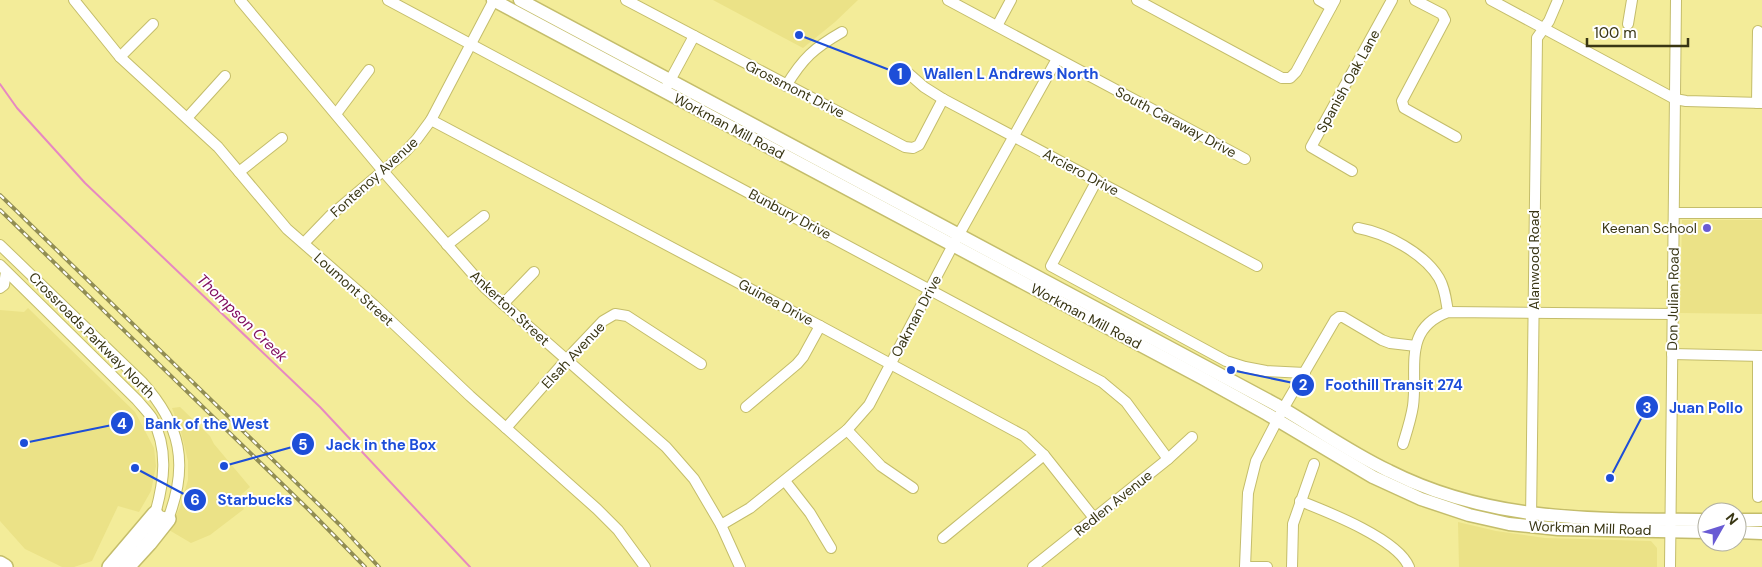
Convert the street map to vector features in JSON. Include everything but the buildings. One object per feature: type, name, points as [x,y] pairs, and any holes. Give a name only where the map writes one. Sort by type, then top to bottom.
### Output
[{"type":"highway","points":[[110,567],[161,517]]},
{"type":"highway","points":[[127,567],[149,543],[161,517]]},
{"type":"highway","points":[[0,564],[5,567]]},
{"type":"main road","name":"Workman Mill Road","points":[[494,0],[664,92],[956,240]]},
{"type":"main road","name":"Workman Mill Road","points":[[520,0],[670,80],[956,240],[1280,414],[1415,483],[1531,521],[1587,531],[1670,526],[1697,522]]},
{"type":"main road","points":[[1747,520],[1762,520]]},
{"type":"main road","name":"Workman Mill Road","points":[[1670,526],[1697,530]]},
{"type":"main road","points":[[1747,532],[1762,533]]},
{"type":"street","name":"Loumont Street","points":[[74,0],[120,57],[218,147],[281,222],[597,509],[618,530],[646,567]]},
{"type":"street","name":"Ankerton Street","points":[[240,0],[383,171],[485,288],[666,447],[694,479],[721,525],[740,567]]},
{"type":"street","name":"Bunbury Drive","points":[[388,0],[1102,382],[1126,402],[1168,458]]},
{"type":"street","name":"Fontenoy Avenue","points":[[304,243],[331,215],[404,153],[431,120],[494,0]]},
{"type":"street","name":"Grossmont Drive","points":[[626,0],[906,148],[913,148],[919,145],[943,99]]},
{"type":"street","name":"South Caraway Drive","points":[[948,0],[1245,159]]},
{"type":"street","points":[[997,26],[1011,0]]},
{"type":"street","points":[[1136,0],[1282,78],[1290,78],[1296,72],[1333,3],[1319,0]]},
{"type":"street","name":"Spanish Oak Lane","points":[[1352,171],[1311,147],[1392,0]]},
{"type":"street","points":[[1415,0],[1442,14],[1444,20],[1402,101],[1404,108],[1456,137]]},
{"type":"street","points":[[1491,0],[1674,99],[1759,103],[1758,31]]},
{"type":"street","name":"Alanwood Road","points":[[1531,521],[1537,38],[1549,21],[1558,0]]},
{"type":"street","points":[[1628,24],[1632,0]]},
{"type":"street","name":"Don Julian Road","points":[[1670,567],[1676,0]]},
{"type":"street","points":[[120,57],[154,24]]},
{"type":"street","points":[[786,86],[809,54],[822,43],[842,32]]},
{"type":"street","points":[[664,92],[694,36]]},
{"type":"street","name":"Oakman Drive","points":[[721,525],[750,508],[785,481],[847,430],[869,405],[956,240],[1057,59]]},
{"type":"street","points":[[336,114],[370,70]]},
{"type":"street","name":"Arciero Drive","points":[[908,73],[924,87],[943,99],[1257,266]]},
{"type":"street","points":[[187,118],[224,76]]},
{"type":"street","name":"Guinea Drive","points":[[431,120],[1024,436],[1044,455],[1094,518]]},
{"type":"street","points":[[239,172],[282,138]]},
{"type":"street","points":[[1097,180],[1051,266],[1226,361],[1266,371],[1304,373]]},
{"type":"street","points":[[1674,213],[1762,213]]},
{"type":"street","points":[[447,245],[484,216]]},
{"type":"street","points":[[1358,228],[1373,230],[1421,257],[1440,279],[1448,312]]},
{"type":"street","name":"Crossroads Parkway North","points":[[0,245],[155,397],[172,426],[180,462],[179,485],[161,517]]},
{"type":"street","points":[[0,288],[4,284],[2,270],[18,262]]},
{"type":"street","name":"Crossroads Parkway North","points":[[2,270],[138,400],[152,418],[159,436],[164,463],[161,517]]},
{"type":"street","points":[[503,304],[534,272]]},
{"type":"street","points":[[1403,444],[1413,405],[1416,346],[1422,328],[1437,316],[1448,312],[1673,314]]},
{"type":"street","name":"Elsah Avenue","points":[[506,428],[566,360],[603,322],[614,314],[627,316],[701,364]]},
{"type":"street","points":[[1267,567],[1246,567],[1246,510],[1250,482],[1256,461],[1280,414],[1335,320],[1339,317],[1343,318],[1390,343],[1416,346]]},
{"type":"street","points":[[746,407],[798,364],[820,326]]},
{"type":"street","points":[[92,356],[103,345]]},
{"type":"street","points":[[1672,354],[1760,356],[1758,497]]},
{"type":"street","points":[[847,430],[881,466],[913,488]]},
{"type":"street","name":"Redlen Avenue","points":[[1033,567],[1192,437]]},
{"type":"street","points":[[943,538],[1044,455]]},
{"type":"street","points":[[1292,567],[1293,524],[1314,464]]},
{"type":"street","points":[[785,481],[810,513],[831,548]]},
{"type":"street","points":[[1300,501],[1343,518],[1391,546],[1402,555],[1409,567]]},
{"type":"shaded area","points":[[713,0],[858,0],[803,48]]},
{"type":"shaded area","points":[[1682,220],[1762,220],[1762,314],[1680,313]]},
{"type":"shaded area","points":[[28,308],[135,412],[154,448],[156,466],[151,491],[139,512],[118,506],[92,561],[74,567],[62,567],[25,549],[0,521],[0,310],[24,312]]},
{"type":"shaded area","points":[[180,407],[210,436],[214,444],[250,487],[236,499],[244,509],[210,535],[191,543],[169,530],[180,507],[188,480],[188,461],[181,432],[172,408]]},
{"type":"shaded area","points":[[1458,522],[1496,531],[1545,538],[1651,541],[1657,548],[1657,567],[1459,567]]},
{"type":"waterway","name":"Thompson Creek","points":[[0,84],[17,108],[85,183],[320,407],[470,567]]},
{"type":"railway","points":[[0,195],[341,526],[379,567]]},
{"type":"railway","points":[[0,210],[310,511],[365,567]]},
{"type":"place","name":"Wallen L Andrews North","points":[[799,35]]},
{"type":"place","name":"Keenan School","points":[[1707,228]]},
{"type":"place","name":"Foothill Transit 274","points":[[1231,370]]},
{"type":"place","name":"Bank of the West","points":[[24,443]]},
{"type":"place","name":"Jack in the Box","points":[[224,466]]},
{"type":"place","name":"Starbucks","points":[[135,468]]},
{"type":"place","name":"Juan Pollo","points":[[1610,478]]}]
